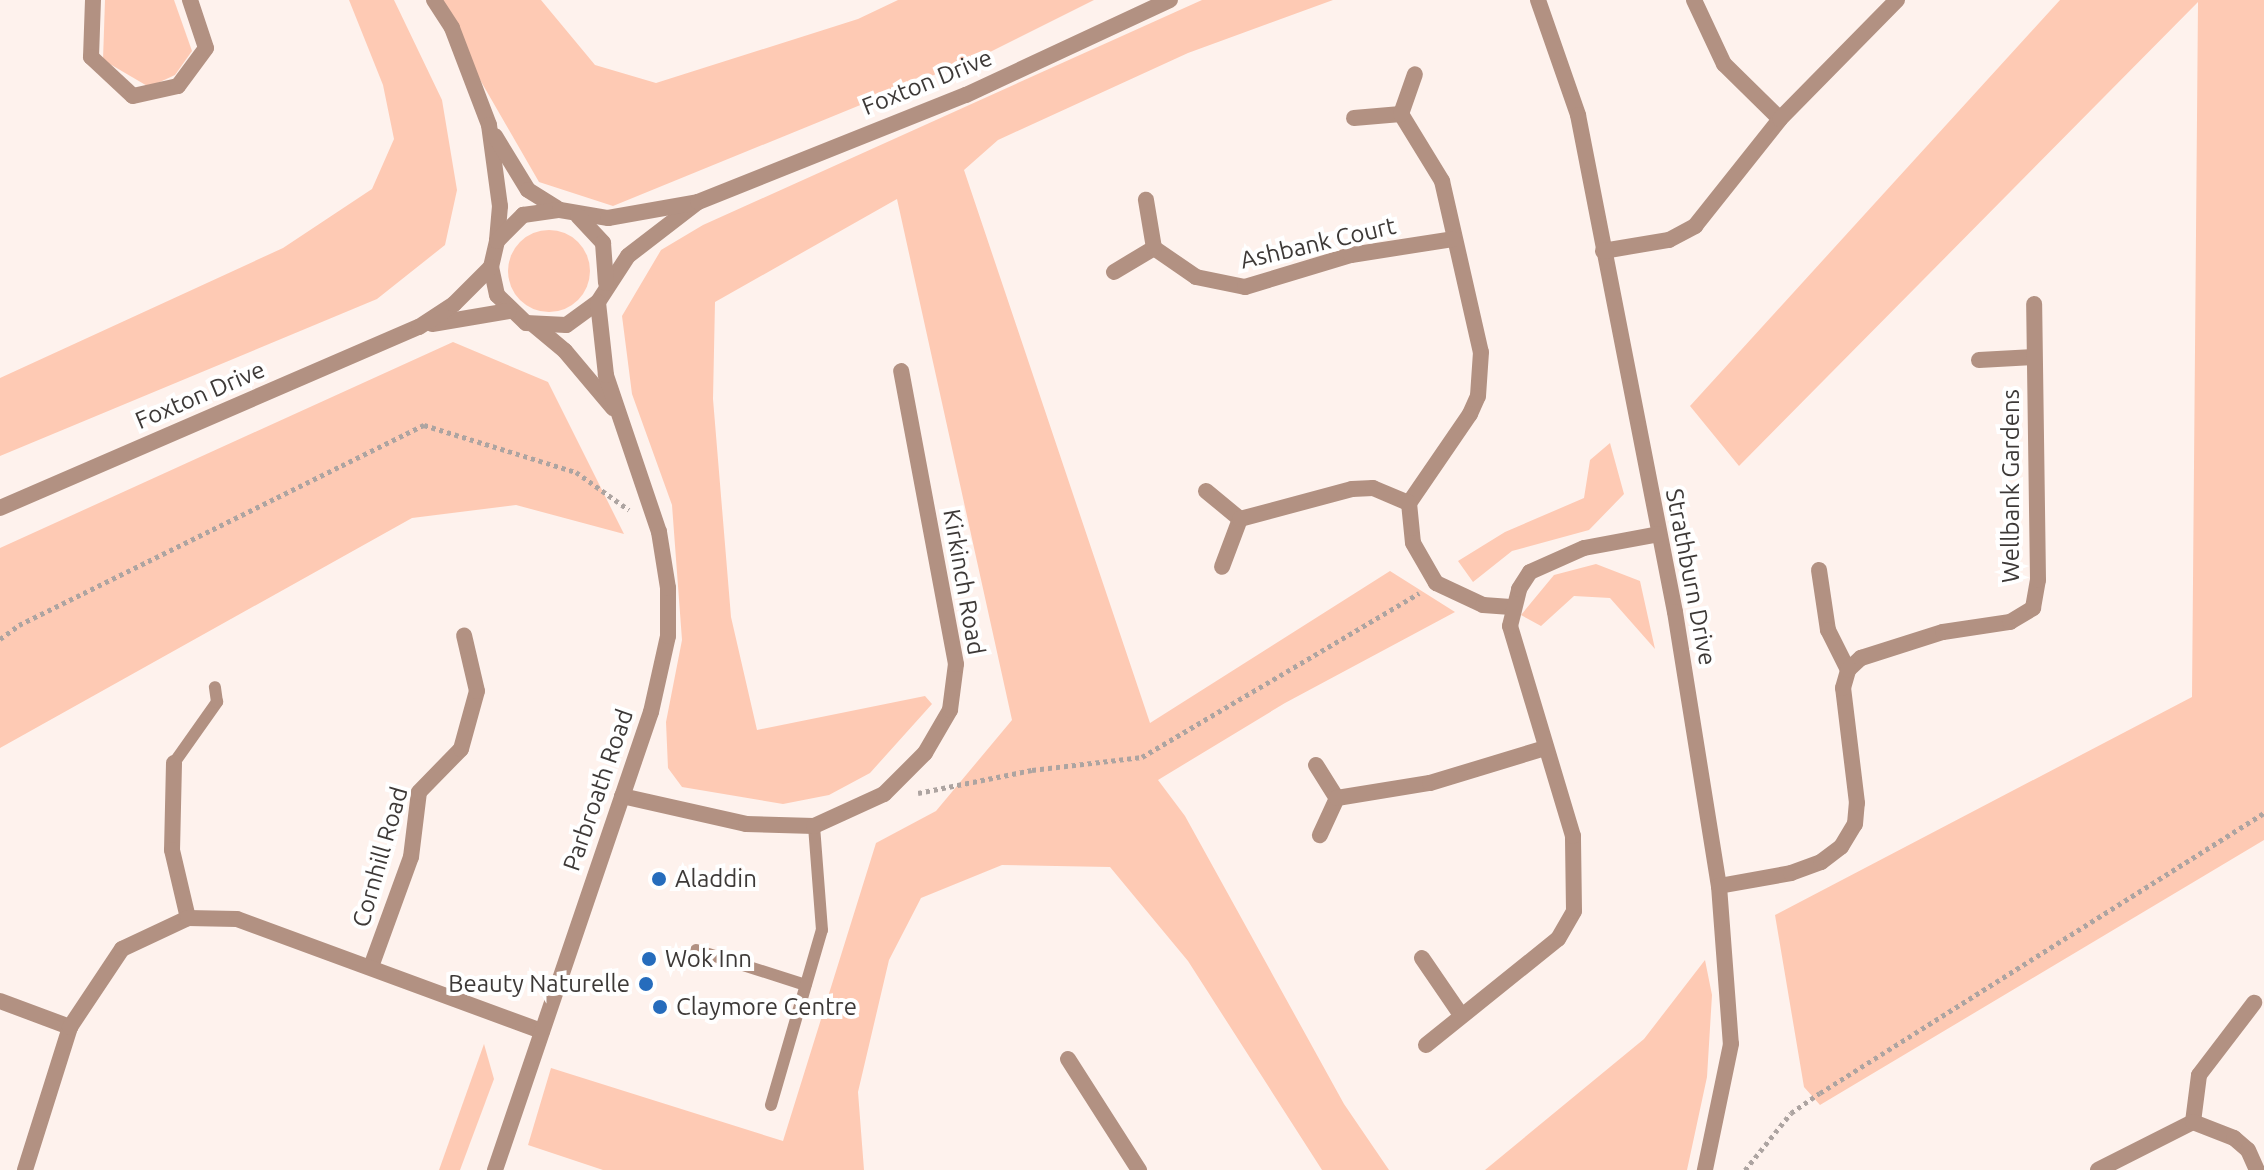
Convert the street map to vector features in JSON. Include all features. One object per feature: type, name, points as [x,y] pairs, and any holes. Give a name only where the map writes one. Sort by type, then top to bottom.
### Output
[{"type":"street","points":[[93,0],[91,57],[133,96],[178,86],[206,48],[190,0]]},
{"type":"street","points":[[434,0],[457,41],[489,125],[528,190],[560,210]]},
{"type":"street","name":"Foxton Drive","points":[[497,241],[523,215],[560,210],[578,216],[651,214],[698,202],[966,95],[1170,0]]},
{"type":"street","name":"Strathburn Drive","points":[[1538,0],[1578,115],[1659,534],[1719,886],[1731,1044],[1705,1170]]},
{"type":"street","points":[[1694,0],[1724,64],[1780,119]]},
{"type":"street","points":[[1603,251],[1669,240],[1695,226],[1780,119],[1897,0]]},
{"type":"street","points":[[1401,114],[1415,74]]},
{"type":"street","points":[[1354,118],[1401,114]]},
{"type":"street","points":[[1401,114],[1442,181],[1481,352],[1478,396],[1463,428],[1409,503],[1413,543],[1436,583],[1483,605],[1511,607]]},
{"type":"street","points":[[489,125],[498,182],[497,241],[491,267],[497,295],[509,311],[534,325],[566,325],[598,302]]},
{"type":"street","points":[[1114,272],[1154,248],[1146,200]]},
{"type":"street","name":"Foxton Drive","points":[[598,302],[606,283],[628,256],[698,202]]},
{"type":"street","name":"Foxton Drive","points":[[578,216],[603,243],[606,283]]},
{"type":"street","name":"Ashbank Court","points":[[1154,248],[1196,277],[1245,287],[1351,255],[1453,239]]},
{"type":"street","name":"Foxton Drive","points":[[0,508],[419,327],[454,304],[491,267]]},
{"type":"street","name":"Parbroath Road","points":[[495,1170],[662,674],[668,636],[668,588],[659,532],[606,375],[598,302]]},
{"type":"street","name":"Wellbank Gardens","points":[[1848,670],[1887,647],[2010,622],[2033,608],[2038,580],[2034,304]]},
{"type":"street","name":"Foxton Drive","points":[[419,327],[509,311]]},
{"type":"street","name":"Parbroath Road","points":[[534,325],[565,351],[621,419]]},
{"type":"street","name":"Wellbank Gardens","points":[[1979,360],[2034,357]]},
{"type":"street","name":"Kirkinch Road","points":[[622,796],[746,824],[814,826],[884,794],[925,753],[950,710],[956,664],[901,371]]},
{"type":"street","points":[[1240,519],[1352,489],[1373,488],[1409,503]]},
{"type":"street","points":[[1206,491],[1240,519]]},
{"type":"street","points":[[1222,567],[1240,519]]},
{"type":"street","points":[[1426,1045],[1558,939],[1574,911],[1573,836],[1518,663],[1511,607],[1530,572],[1584,548],[1659,534]]},
{"type":"street","points":[[1719,886],[1821,862],[1841,847],[1855,824],[1857,803],[1843,688],[1848,670],[1828,630],[1819,570]]},
{"type":"street","name":"Cornhill Road","points":[[372,964],[411,857],[419,792],[461,749],[465,735],[477,691],[464,635]]},
{"type":"street","points":[[1337,798],[1430,783],[1545,748]]},
{"type":"street","points":[[174,763],[172,850],[188,918]]},
{"type":"street","points":[[1316,765],[1337,798]]},
{"type":"street","points":[[1320,835],[1337,798]]},
{"type":"street","name":"Cornhill Road","points":[[25,1170],[70,1027],[122,949],[188,918],[237,919],[372,964],[542,1031]]},
{"type":"street","points":[[1422,958],[1461,1015]]},
{"type":"street","points":[[0,1001],[70,1027]]},
{"type":"street","points":[[2193,1122],[2199,1075],[2254,1003]]},
{"type":"street","points":[[1068,1059],[1139,1170]]},
{"type":"street","points":[[2098,1170],[2193,1122],[2234,1138],[2248,1150],[2257,1170]]},
{"type":"lane","points":[[174,763],[217,702],[215,687]]},
{"type":"lane","points":[[771,1105],[822,930],[814,826]]},
{"type":"lane","points":[[696,950],[806,985]]},
{"type":"path","points":[[0,639],[19,625],[424,425],[576,472],[659,532]]},
{"type":"path","points":[[909,796],[1032,770],[1142,757],[1436,583]]},
{"type":"path","points":[[1745,1170],[1791,1113],[1820,1093],[2264,813]]},
{"type":"shaded area","points":[[105,0],[174,0],[192,51],[175,75],[149,87],[103,60]]},
{"type":"shaded area","points":[[349,0],[394,0],[442,100],[457,190],[445,245],[377,299],[0,456],[0,378],[283,248],[372,189],[394,139],[383,85]]},
{"type":"shaded area","points":[[434,0],[541,0],[595,65],[656,83],[858,19],[898,0],[1094,0],[990,52],[613,206],[539,182]]},
{"type":"shaded area","points":[[1202,0],[1333,0],[1188,53],[998,140],[964,170],[1150,723],[1390,571],[1455,612],[1285,703],[1158,780],[1185,816],[1344,1104],[1389,1170],[1322,1170],[1188,961],[1110,867],[1002,865],[921,898],[889,960],[858,1092],[864,1170],[603,1170],[528,1145],[551,1068],[783,1141],[876,843],[936,811],[1012,720],[897,199],[715,302],[713,399],[731,617],[757,730],[925,696],[932,704],[870,773],[829,795],[783,804],[682,787],[668,768],[666,722],[682,640],[672,505],[632,394],[622,316],[661,250],[703,225]]},
{"type":"shaded area","points":[[2060,0],[2264,0],[2264,840],[1820,1105],[1804,1087],[1775,915],[2192,697],[2198,2],[1739,466],[1690,406]]},
{"type":"shaded area","points":[[549,230],[565,233],[578,242],[587,255],[590,271],[587,287],[578,300],[565,309],[549,312],[533,309],[520,300],[511,287],[508,271],[511,255],[520,242],[533,233]]},
{"type":"shaded area","points":[[453,342],[548,382],[624,534],[516,505],[412,518],[0,748],[0,548]]},
{"type":"shaded area","points":[[1610,443],[1624,494],[1589,530],[1512,551],[1473,582],[1458,561],[1505,532],[1584,498],[1590,460]]},
{"type":"shaded area","points":[[1596,564],[1640,581],[1655,649],[1610,598],[1574,596],[1541,626],[1521,615],[1554,575]]},
{"type":"shaded area","points":[[1705,960],[1712,995],[1707,1077],[1687,1170],[1485,1170],[1644,1039]]},
{"type":"shaded area","points":[[484,1044],[494,1079],[460,1170],[439,1170]]},
{"type":"place","name":"Aladdin","points":[[659,879]]},
{"type":"place","name":"Wok Inn","points":[[649,959]]},
{"type":"place","name":"Beauty Naturelle","points":[[646,984]]},
{"type":"place","name":"Claymore Centre","points":[[660,1007]]}]
